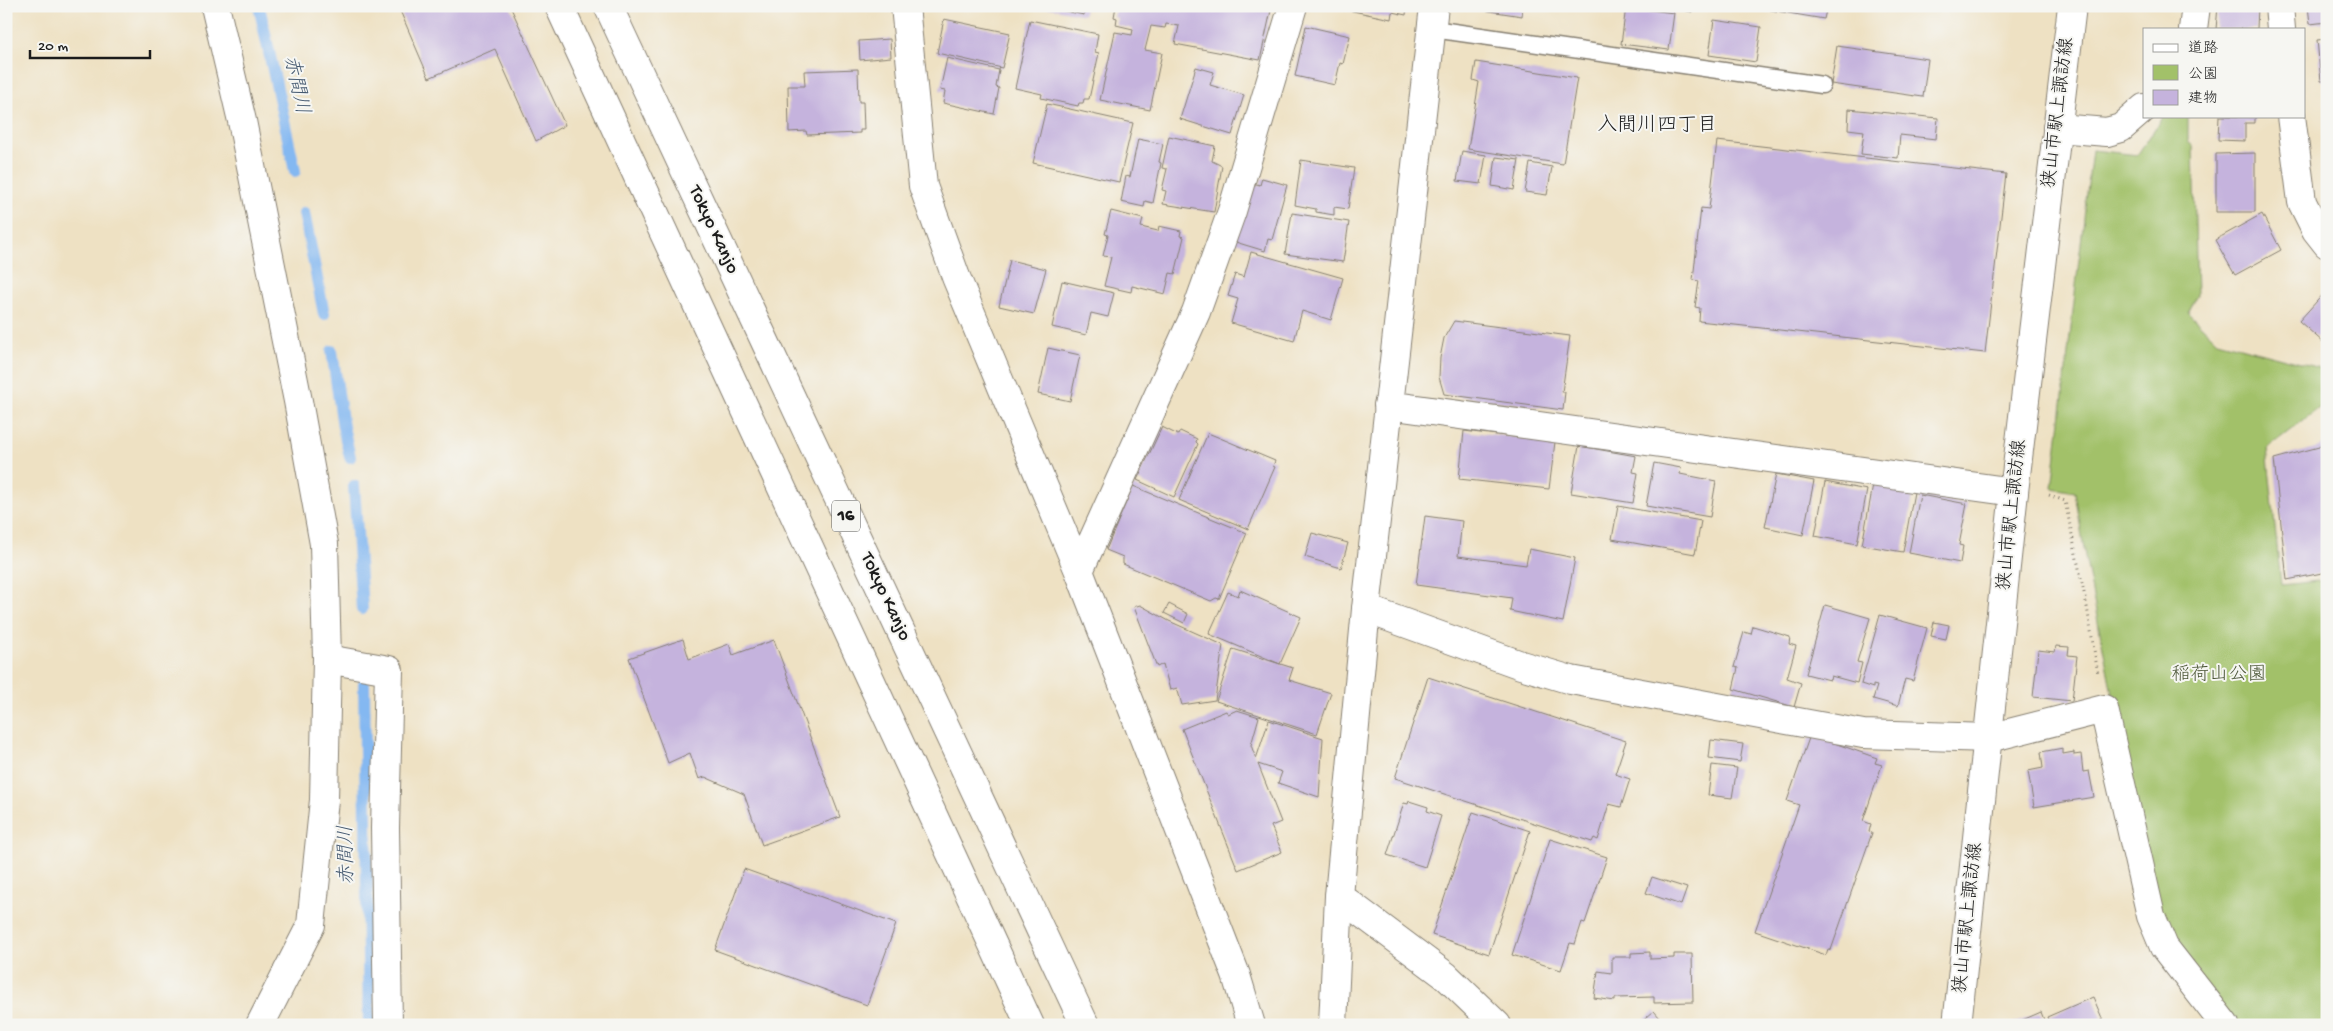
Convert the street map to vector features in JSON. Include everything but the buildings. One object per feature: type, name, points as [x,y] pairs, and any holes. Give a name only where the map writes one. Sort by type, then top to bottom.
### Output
[{"type":"main road","points":[[215,6],[256,189],[298,400],[322,534],[327,659],[324,800],[311,926],[260,1025]]},
{"type":"main road","name":"16","points":[[559,6],[1030,1025]]},
{"type":"main road","name":"Tokyo Kanjo","points":[[608,6],[1085,1025]]},
{"type":"main road","points":[[905,6],[923,186],[956,277],[1079,571],[1236,975],[1251,1025]]},
{"type":"main road","points":[[1079,571],[1196,312],[1232,211],[1293,6]]},
{"type":"main road","name":"狭山市駅上諏訪線","points":[[1957,1025],[2014,492],[2072,6]]},
{"type":"main road","points":[[2193,28],[2196,6]]},
{"type":"main road","points":[[2279,6],[2281,28]]},
{"type":"main road","points":[[1333,1025],[1339,896],[1366,609],[1434,17]]},
{"type":"main road","points":[[2057,128],[2107,132],[2121,128],[2143,109]]},
{"type":"main road","points":[[2292,118],[2302,202],[2316,230],[2327,244]]},
{"type":"main road","points":[[1388,405],[2014,492]]},
{"type":"main road","points":[[1366,609],[1521,665],[1571,680],[1863,734],[1989,738],[2104,709],[2151,916],[2164,947],[2226,1025]]},
{"type":"main road","points":[[327,659],[389,670],[385,828],[388,1025]]},
{"type":"main road","points":[[1339,896],[1446,976],[1497,1025]]},
{"type":"lane","points":[[1434,17],[1822,85]]},
{"type":"path","points":[[2048,495],[2064,501],[2087,607],[2104,709]]},
{"type":"green space","name":"稲荷山公園","points":[[2162,118],[2188,118],[2188,142],[2193,146],[2197,295],[2188,313],[2217,341],[2327,370],[2327,402],[2267,448],[2281,585],[2327,580],[2327,1025],[2231,1025],[2170,946],[2153,902],[2085,556],[2075,492],[2052,488],[2092,150],[2138,155]]},
{"type":"waterway","name":"赤間川","points":[[259,6],[295,171]]},
{"type":"waterway","name":"赤間川","points":[[304,213],[324,314]]},
{"type":"waterway","name":"赤間川","points":[[332,351],[343,427],[350,457]]},
{"type":"waterway","name":"赤間川","points":[[354,486],[362,609]]},
{"type":"waterway","name":"赤間川","points":[[364,684],[369,1025]]},
{"type":"district","name":"入間川四丁目","points":[[1657,126]]}]
